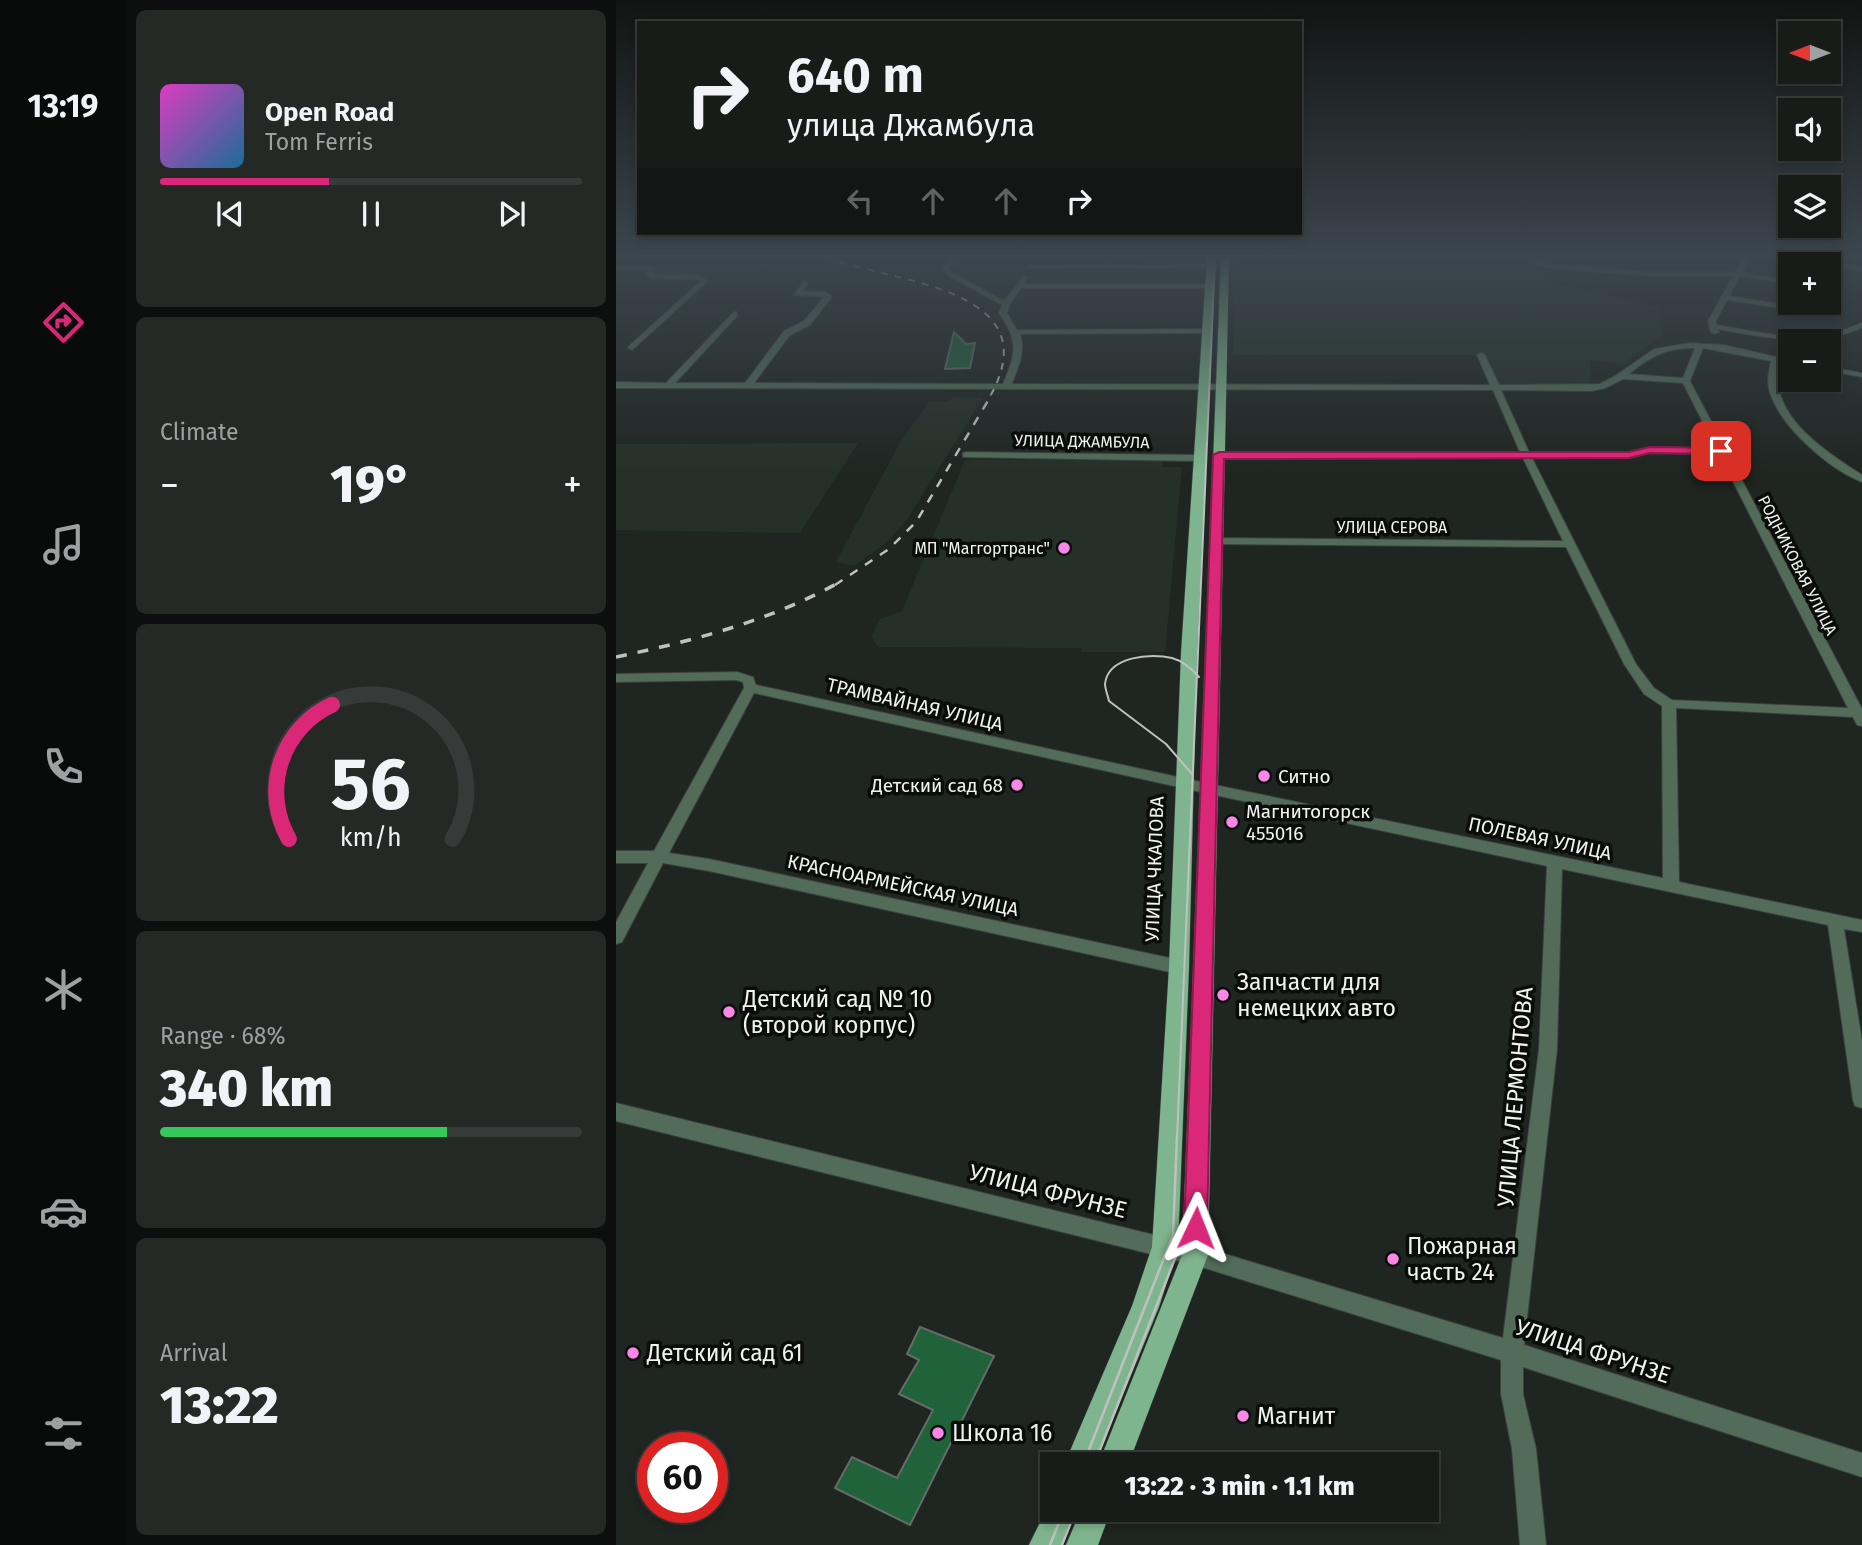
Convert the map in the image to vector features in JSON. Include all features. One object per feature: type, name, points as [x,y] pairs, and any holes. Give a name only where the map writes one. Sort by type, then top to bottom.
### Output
[{"type":"main road","name":"УЛИЦА ЧКАЛОВА","points":[[1084,1452],[1145,1307],[1165,1247],[1179,967],[1198,458],[1213,387],[1214,330]]},
{"type":"main road","name":"УЛИЦА ЧКАЛОВА","points":[[1118,1452],[1195,1255],[1219,455],[1208,331]]},
{"type":"main road","points":[[1045,1545],[1055,1522]]},
{"type":"main road","points":[[1082,1545],[1091,1522]]},
{"type":"street","points":[[632,348],[652,330]]},
{"type":"street","points":[[668,386],[719,330]]},
{"type":"street","points":[[747,386],[787,333],[793,330]]},
{"type":"street","points":[[1713,330],[1717,343]]},
{"type":"street","points":[[1735,330],[1786,339],[1820,338],[1852,330]]},
{"type":"street","points":[[1006,387],[1021,351],[1017,332],[1208,331]]},
{"type":"street","points":[[616,385],[1600,388],[1622,376],[1640,359],[1656,351],[1768,336]]},
{"type":"street","points":[[1717,343],[1778,360]]},
{"type":"street","points":[[1622,376],[1686,381],[1700,345]]},
{"type":"street","points":[[1481,355],[1570,544],[1634,672],[1649,691],[1669,704],[1860,716]]},
{"type":"street","points":[[1775,359],[1770,384],[1778,403],[1817,450],[1862,479]]},
{"type":"street","points":[[1841,371],[1862,375]]},
{"type":"street","name":"РОДНИКОВАЯ УЛИЦА","points":[[1686,381],[1860,716]]},
{"type":"street","points":[[1219,455],[1629,455],[1650,450],[1721,451]]},
{"type":"street","name":"УЛИЦА ДЖАМБУЛА","points":[[966,455],[1198,458]]},
{"type":"street","name":"УЛИЦА СЕРОВА","points":[[1215,541],[1570,544]]},
{"type":"street","name":"ТРАМВАЙНАЯ УЛИЦА","points":[[616,678],[737,676],[749,680],[750,688],[1210,789]]},
{"type":"street","points":[[616,937],[750,688]]},
{"type":"street","points":[[1669,704],[1671,886]]},
{"type":"street","name":"ПОЛЕВАЯ УЛИЦА","points":[[1210,789],[1862,926]]},
{"type":"street","name":"КРАСНОАРМЕЙСКАЯ УЛИЦА","points":[[616,857],[660,857],[1179,967]]},
{"type":"street","name":"УЛИЦА ЛЕРМОНТОВА","points":[[1533,1545],[1524,1449],[1512,1394],[1512,1352],[1548,1049],[1555,861]]},
{"type":"street","points":[[1835,920],[1862,1100]]},
{"type":"street","name":"УЛИЦА ФРУНЗЕ","points":[[616,1112],[1195,1255],[1512,1352],[1862,1465]]},
{"type":"shaded area","points":[[1233,330],[1661,330],[1662,335],[1624,364],[1590,360],[1590,385],[1500,386],[1486,355],[1233,355]]},
{"type":"shaded area","points":[[953,397],[983,398],[906,521],[887,542],[854,566],[836,562],[902,439],[930,401],[948,402]]},
{"type":"shaded area","points":[[858,443],[800,533],[616,530],[616,444]]},
{"type":"shaded area","points":[[965,460],[1163,460],[1163,467],[1182,467],[1165,652],[1082,652],[1082,648],[878,647],[871,637],[880,619],[902,611]]},
{"type":"building","points":[[954,332],[966,344],[975,343],[970,368],[945,369]]},
{"type":"building","name":"Школа 16","points":[[920,1327],[994,1356],[910,1525],[835,1488],[852,1457],[897,1478],[933,1410],[899,1394],[919,1360],[907,1354]]},
{"type":"tram line","points":[[1197,675],[1212,330]]},
{"type":"tram line","points":[[1192,774],[1166,744],[1109,701],[1105,684],[1114,667],[1142,657],[1176,659],[1197,675]]},
{"type":"tram line","points":[[1177,1138],[1197,675]]},
{"type":"tram line","points":[[1088,1452],[1173,1235],[1177,1136]]},
{"type":"tram line","points":[[1099,1452],[1176,1256]]},
{"type":"tram line","points":[[1050,1545],[1059,1522]]},
{"type":"tram line","points":[[1062,1545],[1071,1522]]},
{"type":"railway","points":[[988,400],[1003,363],[1000,334],[997,330]]},
{"type":"railway","points":[[838,583],[889,549],[916,522],[989,399]]},
{"type":"railway","points":[[616,657],[673,644],[758,619],[838,583]]},
{"type":"place","name":"МП \"Маггортранс\"","points":[[1064,548]]},
{"type":"place","name":"Ситно","points":[[1264,776]]},
{"type":"place","name":"Детский сад 68","points":[[1017,785]]},
{"type":"place","name":"Магнитогорск 455016","points":[[1232,822]]},
{"type":"place","name":"Запчасти для немецких авто","points":[[1223,995]]},
{"type":"place","name":"Детский сад № 10 (второй корпус)","points":[[729,1012]]},
{"type":"place","name":"Пожарная часть 24","points":[[1393,1259]]},
{"type":"place","name":"Детский сад 61","points":[[633,1353]]},
{"type":"place","name":"Магнит","points":[[1243,1416]]},
{"type":"place","name":"Школа 16","points":[[938,1433]]},
{"type":"route","points":[[1196,1228],[1219,455],[1629,455],[1650,450],[1721,451]]}]
